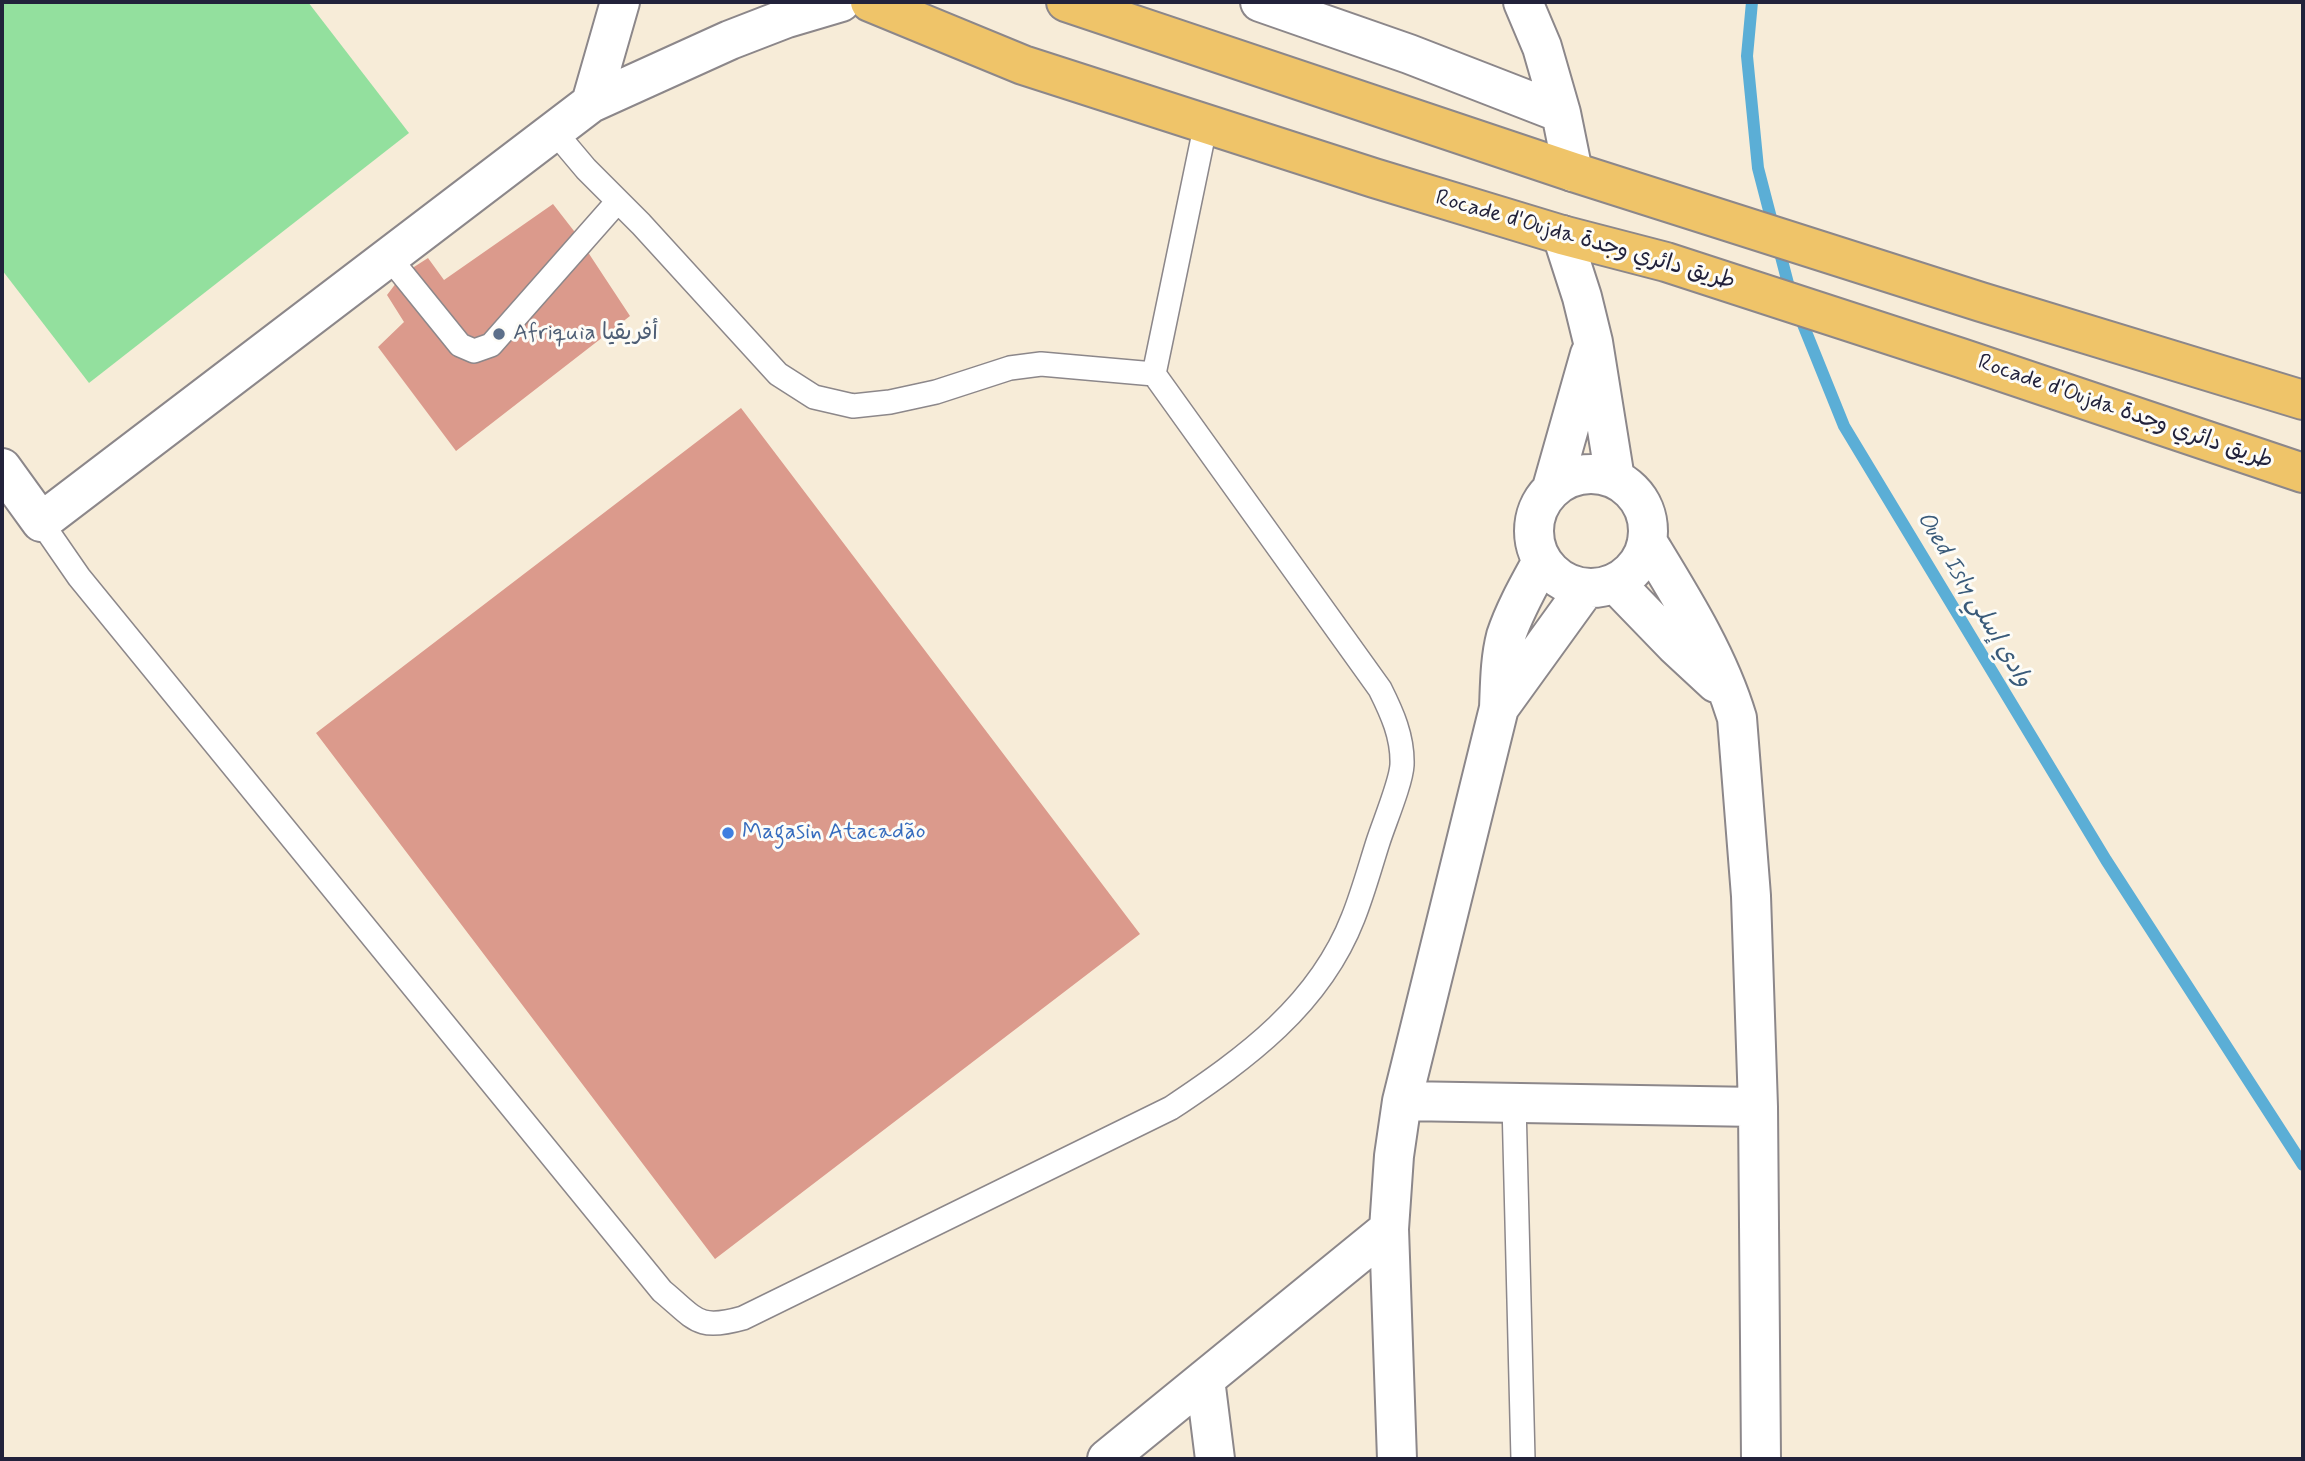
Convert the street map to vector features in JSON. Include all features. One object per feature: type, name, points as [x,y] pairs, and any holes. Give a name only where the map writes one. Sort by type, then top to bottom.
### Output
[{"type":"highway","name":"Rocade d'Oujda طريق دائري وجدة","points":[[870,2],[1023,65],[1374,178],[1562,235],[1666,262],[2303,473]]},
{"type":"highway","points":[[1066,2],[1573,172],[1981,302],[2303,400]]},
{"type":"street","points":[[590,103],[606,58],[620,2]]},
{"type":"street","points":[[2,468],[41,522],[590,103],[730,40],[787,18],[841,2]]},
{"type":"street","points":[[1261,2],[1409,54],[1560,113]]},
{"type":"street","points":[[1523,2],[1542,47],[1573,172]]},
{"type":"street","points":[[1562,235],[1594,342],[1615,479]]},
{"type":"street","points":[[1552,488],[1594,342]]},
{"type":"street","points":[[1499,708],[1600,586],[1630,573],[1642,558],[1647,541],[1648,522],[1642,504],[1630,489],[1615,479],[1598,474],[1582,474],[1566,479],[1552,488],[1540,504],[1534,523],[1534,542],[1542,561],[1553,575],[1568,584],[1600,586],[1675,645],[1731,696]]},
{"type":"street","points":[[1647,541],[1691,615],[1731,696],[1737,718],[1751,896],[1758,1107],[1761,1459]]},
{"type":"street","points":[[1397,1459],[1389,1229],[1394,1156],[1402,1101],[1499,708],[1500,673],[1506,638],[1516,608],[1542,561]]},
{"type":"street","points":[[1402,1101],[1758,1107]]},
{"type":"street","points":[[1112,1457],[1389,1229]]},
{"type":"street","points":[[1205,1379],[1215,1459]]},
{"type":"lane","points":[[41,522],[79,577],[662,1291],[702,1323],[720,1324],[743,1318],[1171,1108],[1268,1038],[1322,978],[1353,920],[1402,767],[1400,738],[1392,713],[1380,689],[1154,374],[1206,123]]},
{"type":"lane","points":[[554,131],[586,169],[778,374],[814,397],[853,405],[890,402],[936,392],[1010,368],[1041,364],[1154,374]]},
{"type":"lane","points":[[388,256],[460,345],[474,351],[491,345],[618,201]]},
{"type":"lane","points":[[1514,1103],[1523,1459]]},
{"type":"green space","points":[[2,2],[308,2],[409,133],[89,383],[2,270]]},
{"type":"building","name":"Afriquia أفريقيا","points":[[553,204],[630,316],[456,451],[378,347],[404,322],[387,295],[403,274],[428,258],[444,280]]},
{"type":"building","name":"Magasin Atacadão","points":[[741,408],[1140,934],[715,1259],[316,733]]},
{"type":"waterway","name":"Oued Isly وادي إسلي","points":[[1752,2],[1747,56],[1758,168],[1791,295]]},
{"type":"waterway","name":"Oued Isly وادي إسلي","points":[[1798,312],[1844,426],[2106,860],[2303,1165]]},
{"type":"place","name":"Afriquia أفريقيا","points":[[499,334]]},
{"type":"place","name":"Magasin Atacadão","points":[[728,833]]}]
